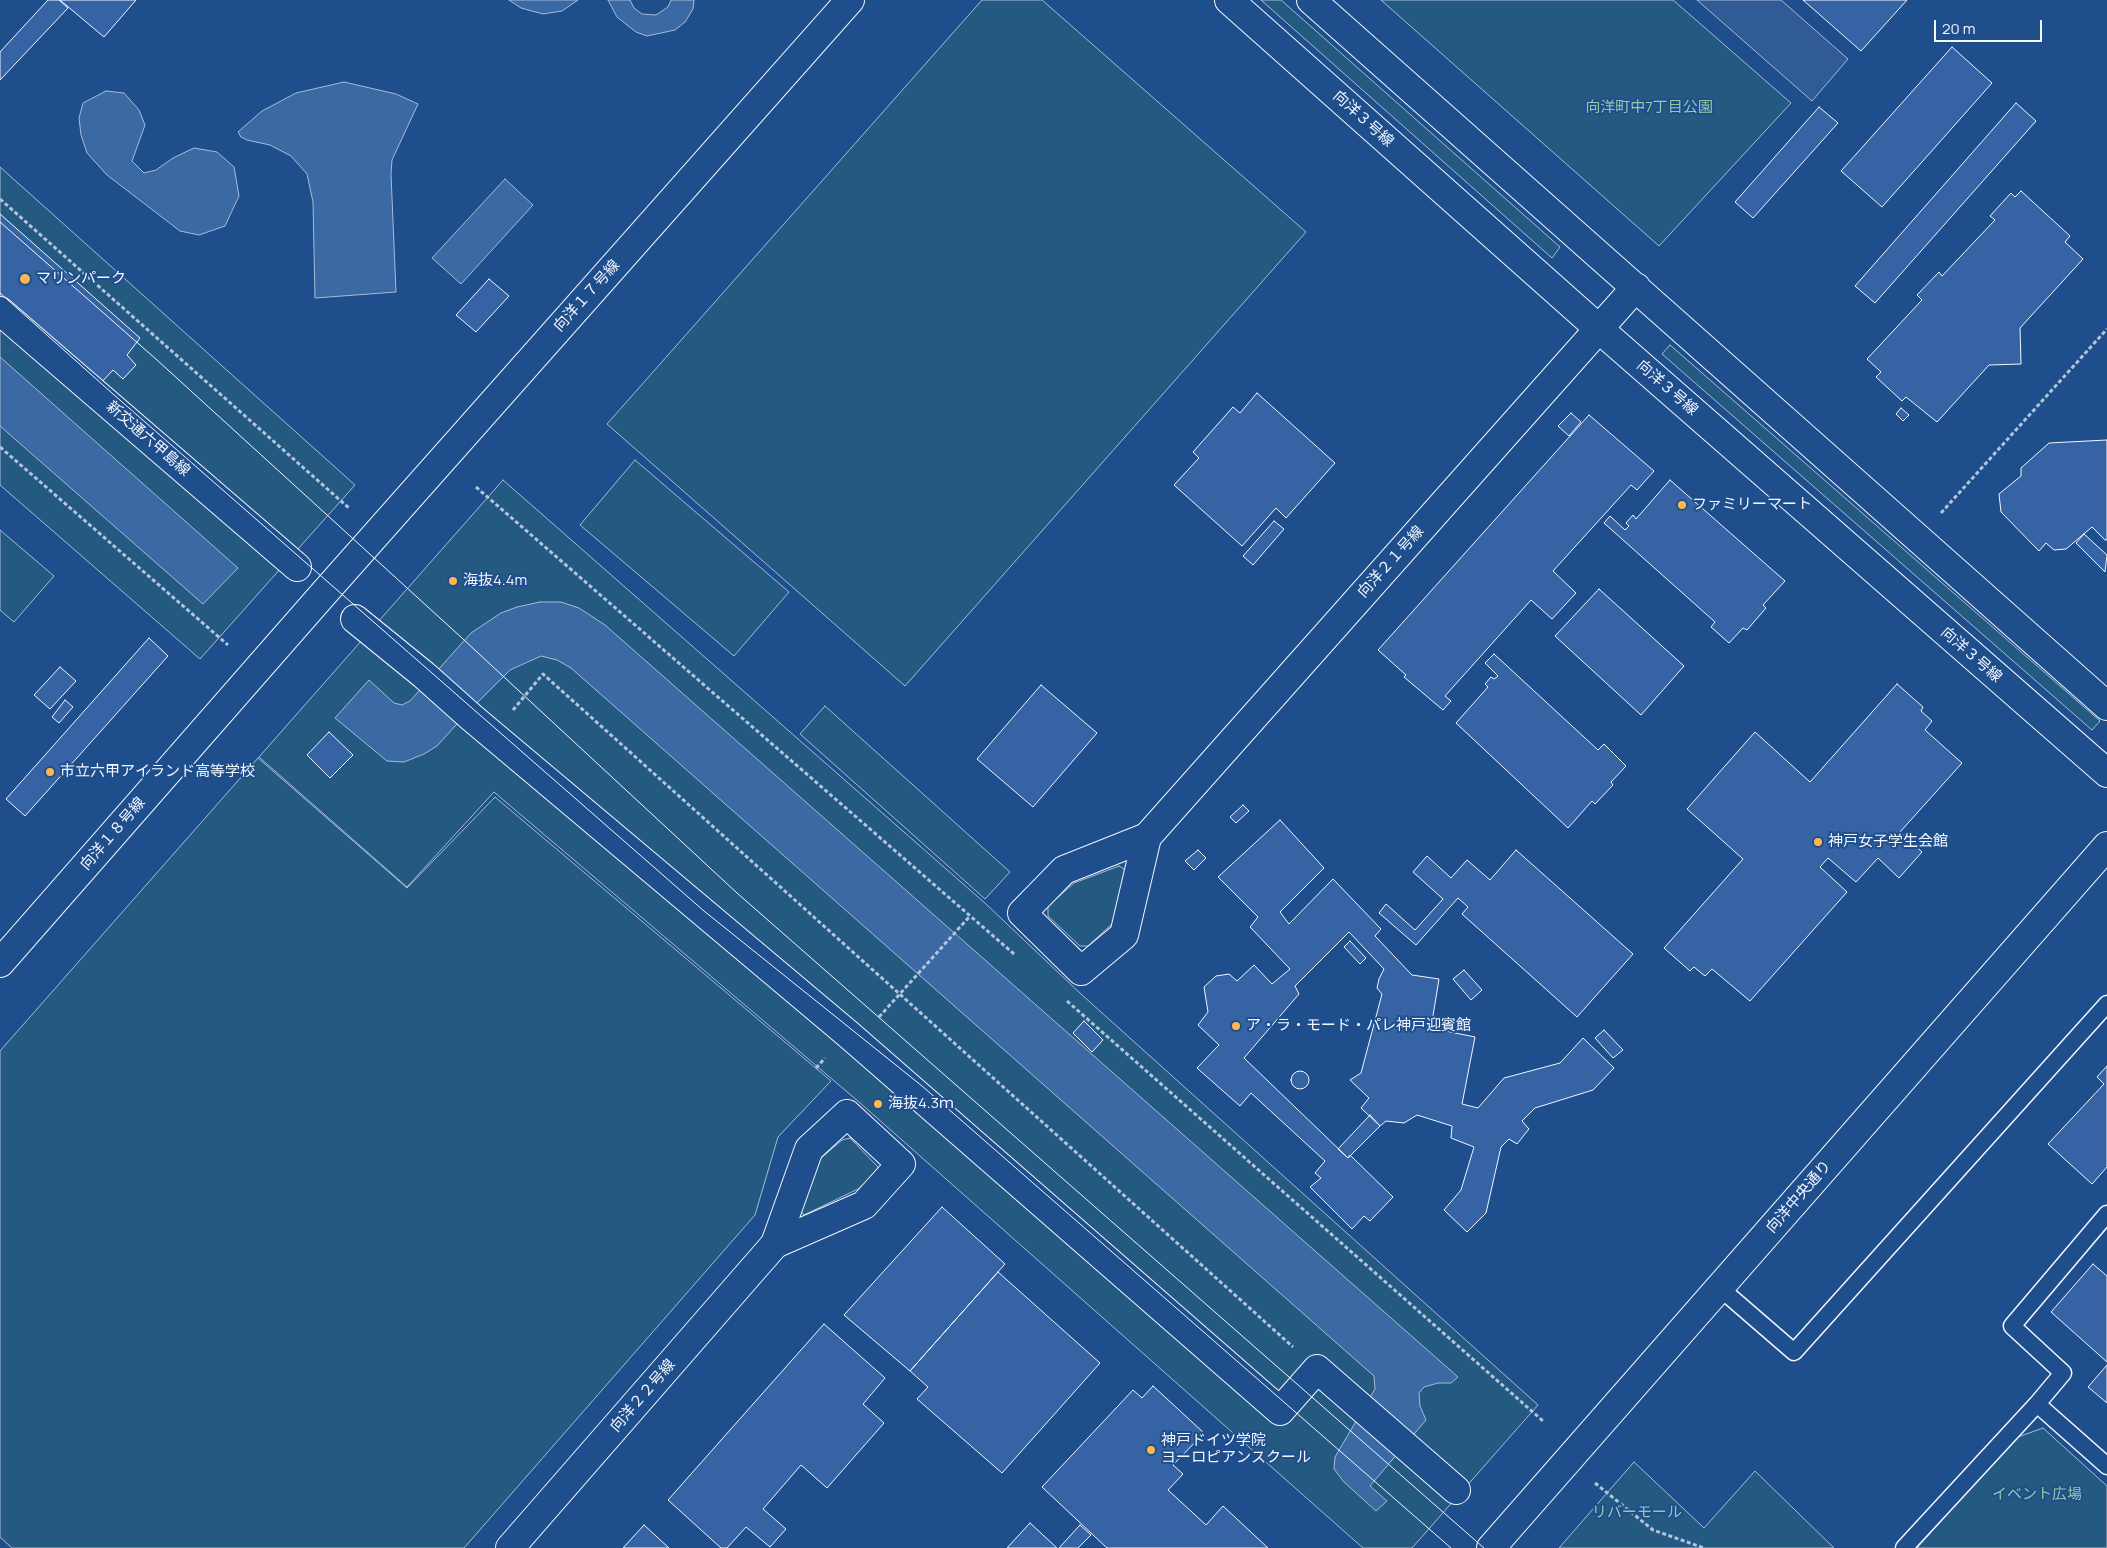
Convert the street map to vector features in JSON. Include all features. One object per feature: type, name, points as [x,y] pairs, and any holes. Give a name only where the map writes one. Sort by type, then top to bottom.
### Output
[{"type":"street","name":"向洋１７号線","points":[[325,592],[850,0]]},
{"type":"street","name":"向洋３号線","points":[[1229,0],[1598,328],[2107,773]]},
{"type":"street","points":[[1311,0],[2107,706]]},
{"type":"street","name":"向洋２１号線","points":[[1147,837],[1124,935],[1081,971],[1022,913],[1064,870],[1147,837],[1636,287]]},
{"type":"street","name":"新交通六甲島線","points":[[0,311],[296,567]]},
{"type":"street","name":"向洋１８号線","points":[[0,963],[325,592]]},
{"type":"street","points":[[355,619],[424,675],[471,717],[857,1043],[1280,1411],[1317,1369],[1456,1490]]},
{"type":"street","name":"向洋中央通り","points":[[1490,1548],[2107,846]]},
{"type":"street","name":"向洋２２号線","points":[[510,1548],[775,1244],[809,1149],[847,1114],[902,1164],[864,1204],[775,1244]]},
{"type":"lane","points":[[1720,1288],[1794,1352],[2107,1004]]},
{"type":"lane","points":[[1904,1548],[2037,1404],[2063,1373],[2012,1326],[2107,1214]]},
{"type":"lane","points":[[2037,1404],[2107,1466]]},
{"type":"path","points":[[0,199],[350,509]]},
{"type":"path","points":[[1941,513],[2107,329]]},
{"type":"path","points":[[0,447],[228,645]]},
{"type":"path","points":[[476,487],[1019,959]]},
{"type":"path","points":[[492,734],[543,674],[1317,1369]]},
{"type":"path","points":[[857,1043],[899,993],[970,916]]},
{"type":"path","points":[[1064,998],[1543,1420]]},
{"type":"path","points":[[1595,1483],[1653,1530],[1704,1548]]},
{"type":"green space","points":[[982,0],[1042,0],[1306,232],[905,686],[607,424]]},
{"type":"green space","points":[[1261,0],[1281,0],[1560,247],[1552,258]]},
{"type":"green space","name":"向洋町中7丁目公園","points":[[1381,0],[1673,0],[1791,103],[1659,246]]},
{"type":"green space","points":[[0,167],[355,485],[200,659],[0,485]]},
{"type":"green space","points":[[1670,345],[2100,721],[2092,730],[1662,354]]},
{"type":"green space","points":[[635,460],[789,592],[734,656],[580,525]]},
{"type":"green space","points":[[503,480],[986,904],[1081,994],[1538,1405],[1412,1548],[1363,1548],[859,1102],[494,792],[407,887],[259,757]]},
{"type":"green space","points":[[0,530],[54,576],[14,622],[0,610]]},
{"type":"green space","points":[[825,706],[1010,872],[985,899],[800,734]]},
{"type":"green space","points":[[258,758],[407,888],[495,797],[831,1081],[778,1137],[755,1215],[464,1548],[12,1548],[0,1537],[0,1051]]},
{"type":"green space","points":[[1119,866],[1126,873],[1113,923],[1088,946],[1080,946],[1048,916],[1048,906],[1074,883]]},
{"type":"green space","points":[[850,1138],[878,1167],[873,1177],[858,1189],[804,1215],[800,1210],[820,1159],[842,1140]]},
{"type":"green space","name":"イベント広場","points":[[2043,1428],[2107,1486],[2107,1548],[1917,1548],[2015,1438]]},
{"type":"green space","name":"リバーモール","points":[[1634,1462],[1704,1528],[1755,1471],[1834,1548],[1559,1548]]},
{"type":"shaded area","points":[[509,0],[578,0],[562,11],[543,14],[521,8]]},
{"type":"shaded area","points":[[608,0],[630,0],[634,8],[642,14],[656,15],[668,7],[671,0],[694,0],[693,9],[685,22],[675,30],[647,36],[636,32],[617,17]]},
{"type":"shaded area","points":[[1697,0],[1781,0],[1848,59],[1812,101]]},
{"type":"shaded area","points":[[344,82],[396,94],[418,104],[392,160],[396,292],[315,298],[313,202],[307,174],[291,156],[270,145],[247,140],[241,137],[238,132],[262,111],[296,93]]},
{"type":"shaded area","points":[[106,91],[124,93],[139,110],[145,125],[132,161],[144,173],[156,170],[173,158],[194,148],[217,152],[234,167],[239,196],[225,226],[199,235],[180,231],[107,175],[87,153],[81,135],[79,118],[83,103]]},
{"type":"shaded area","points":[[505,179],[533,205],[461,284],[432,258]]},
{"type":"shaded area","points":[[0,357],[238,568],[203,604],[0,426]]},
{"type":"shaded area","points":[[540,602],[561,602],[579,608],[605,625],[1458,1377],[1451,1383],[1438,1383],[1424,1387],[1419,1393],[1420,1406],[1426,1420],[1370,1486],[1387,1501],[1376,1511],[1344,1482],[1334,1469],[1335,1457],[1375,1389],[1374,1376],[571,668],[557,660],[541,656],[510,670],[437,746],[424,754],[404,762],[387,761],[335,718],[369,680],[394,703],[402,705],[410,701],[471,633],[501,613]]},
{"type":"building","points":[[48,0],[59,0],[68,8],[0,80],[0,52]]},
{"type":"building","points":[[60,0],[136,0],[104,37]]},
{"type":"building","points":[[1803,0],[1907,0],[1861,51]]},
{"type":"building","points":[[1952,47],[1992,83],[1882,207],[1841,171]]},
{"type":"building","points":[[2016,103],[2036,121],[1875,303],[1855,286]]},
{"type":"building","points":[[1819,107],[1838,123],[1753,218],[1735,202]]},
{"type":"building","points":[[2021,191],[2070,236],[2065,242],[2083,259],[2020,328],[2021,364],[1989,365],[1937,422],[1906,397],[1902,401],[1876,377],[1881,372],[1867,359],[1922,300],[1917,295],[1939,272],[1942,276],[1995,220],[1990,216],[2011,193],[2015,197]]},
{"type":"building","points":[[0,214],[140,338],[127,355],[136,365],[123,379],[113,370],[98,386],[0,300]]},
{"type":"building","points":[[489,279],[509,296],[476,332],[456,315]]},
{"type":"building","points":[[1257,393],[1335,463],[1286,518],[1276,508],[1242,546],[1174,485],[1199,458],[1193,452],[1233,407],[1240,413]]},
{"type":"building","points":[[1901,408],[1909,415],[1903,421],[1896,414]]},
{"type":"building","points":[[1571,413],[1581,422],[1569,436],[1558,426]]},
{"type":"building","points":[[1589,415],[1654,471],[1637,490],[1631,485],[1553,571],[1576,593],[1552,619],[1531,600],[1445,696],[1451,701],[1443,710],[1404,677],[1406,675],[1378,650]]},
{"type":"building","points":[[2107,440],[2107,540],[2092,527],[2066,549],[2054,550],[2046,543],[2039,551],[2001,512],[1999,494],[2021,476],[2021,468],[2049,443]]},
{"type":"building","points":[[1670,480],[1785,581],[1763,605],[1766,608],[1747,630],[1743,628],[1729,643],[1711,627],[1715,622],[1604,523],[1610,516],[1625,530],[1629,526],[1626,523],[1633,515],[1636,519]]},
{"type":"building","points":[[1274,521],[1284,529],[1253,565],[1243,556]]},
{"type":"building","points":[[2084,534],[2107,555],[2105,572],[2076,543]]},
{"type":"building","points":[[1599,589],[1684,666],[1641,715],[1555,636]]},
{"type":"building","points":[[149,638],[168,656],[25,816],[6,799]]},
{"type":"building","points":[[1494,654],[1598,750],[1604,744],[1626,766],[1611,782],[1613,785],[1595,804],[1592,801],[1568,828],[1456,723],[1488,687],[1485,684],[1491,677],[1494,679],[1498,676],[1485,663]]},
{"type":"building","points":[[60,667],[76,681],[50,709],[34,695]]},
{"type":"building","name":"神戸女子学生会館","points":[[1897,684],[1923,707],[1921,711],[1932,721],[1925,730],[1962,763],[1900,832],[1922,852],[1899,878],[1878,858],[1856,882],[1828,858],[1820,867],[1847,892],[1750,1001],[1712,969],[1705,976],[1694,967],[1690,971],[1664,948],[1743,859],[1687,809],[1755,732],[1810,782]]},
{"type":"building","points":[[1041,685],[1097,733],[1033,807],[977,759]]},
{"type":"building","points":[[65,700],[73,707],[59,723],[52,717]]},
{"type":"building","points":[[329,732],[353,755],[330,778],[307,755]]},
{"type":"building","points":[[1243,805],[1249,811],[1236,823],[1230,817]]},
{"type":"building","name":"ア・ラ・モード・パレ神戸迎賓館","points":[[1280,820],[1324,868],[1280,912],[1289,924],[1333,879],[1381,929],[1375,936],[1412,975],[1439,979],[1431,1028],[1475,1037],[1462,1104],[1478,1108],[1504,1078],[1560,1063],[1583,1038],[1614,1068],[1593,1090],[1535,1108],[1522,1121],[1529,1129],[1517,1144],[1509,1139],[1501,1147],[1486,1213],[1467,1232],[1444,1210],[1461,1190],[1474,1147],[1451,1138],[1452,1126],[1417,1115],[1404,1123],[1386,1121],[1380,1126],[1361,1108],[1369,1098],[1350,1080],[1361,1073],[1382,994],[1377,988],[1384,969],[1349,932],[1295,986],[1299,994],[1244,1058],[1348,1158],[1350,1155],[1393,1197],[1370,1221],[1364,1216],[1352,1229],[1310,1187],[1321,1178],[1315,1173],[1325,1161],[1251,1093],[1240,1106],[1197,1068],[1219,1045],[1198,1025],[1208,1012],[1204,987],[1216,976],[1229,974],[1237,981],[1254,965],[1272,984],[1290,969],[1250,927],[1258,917],[1218,877]]},
{"type":"building","points":[[1198,850],[1206,858],[1194,870],[1185,861]]},
{"type":"building","points":[[1516,850],[1633,954],[1577,1017],[1462,914],[1468,907],[1458,898],[1416,945],[1379,913],[1386,904],[1415,930],[1443,899],[1413,872],[1427,856],[1451,878],[1467,860],[1490,880]]},
{"type":"building","points":[[1350,941],[1366,958],[1360,964],[1344,947]]},
{"type":"building","points":[[1464,970],[1482,990],[1471,1000],[1453,979]]},
{"type":"building","points":[[1084,1021],[1103,1040],[1092,1052],[1073,1033]]},
{"type":"building","points":[[1604,1030],[1623,1050],[1613,1058],[1595,1038]]},
{"type":"building","points":[[2107,1066],[2107,1167],[2092,1184],[2048,1144],[2104,1084],[2097,1077]]},
{"type":"building","points":[[1296,1071],[1304,1071],[1309,1076],[1307,1087],[1296,1089],[1291,1084],[1291,1076]]},
{"type":"building","points":[[1370,1115],[1380,1126],[1348,1158],[1338,1149]]},
{"type":"building","points":[[942,1207],[1005,1264],[910,1371],[844,1315]]},
{"type":"building","points":[[2093,1264],[2107,1276],[2107,1362],[2051,1312]]},
{"type":"building","points":[[998,1272],[1100,1363],[1002,1473],[917,1399],[928,1387],[910,1371]]},
{"type":"building","points":[[824,1324],[885,1378],[863,1404],[884,1423],[827,1488],[801,1465],[763,1509],[786,1529],[770,1547],[746,1527],[727,1548],[721,1548],[668,1500]]},
{"type":"building","points":[[2107,1365],[2107,1403],[2088,1387]]},
{"type":"building","points":[[1153,1386],[1204,1433],[1173,1465],[1183,1474],[1168,1490],[1206,1525],[1223,1506],[1268,1548],[1107,1548],[1042,1487],[1133,1390],[1142,1398]]},
{"type":"building","points":[[1030,1523],[1057,1548],[1007,1548]]},
{"type":"building","points":[[644,1525],[669,1548],[623,1548]]},
{"type":"building","points":[[1080,1525],[1091,1535],[1078,1548],[1059,1548]]},
{"type":"tram line","points":[[0,222],[157,360],[463,639],[737,893],[1484,1548]]},
{"type":"tram line","points":[[0,293],[704,911],[922,1086],[1451,1548]]},
{"type":"place","name":"マリンパーク","points":[[25,279]]},
{"type":"place","name":"ファミリーマート","points":[[1682,505]]},
{"type":"place","name":"海抜4.4m","points":[[453,581]]},
{"type":"place","name":"市立六甲アイランド高等学校","points":[[50,772]]},
{"type":"place","name":"神戸女子学生会館","points":[[1818,842]]},
{"type":"place","name":"ア・ラ・モード・パレ神戸迎賓館","points":[[1236,1026]]},
{"type":"place","name":"海抜4.3ｍ","points":[[878,1104]]},
{"type":"place","name":"神戸ドイツ学院 ヨーロピアンスクール","points":[[1151,1450]]}]
